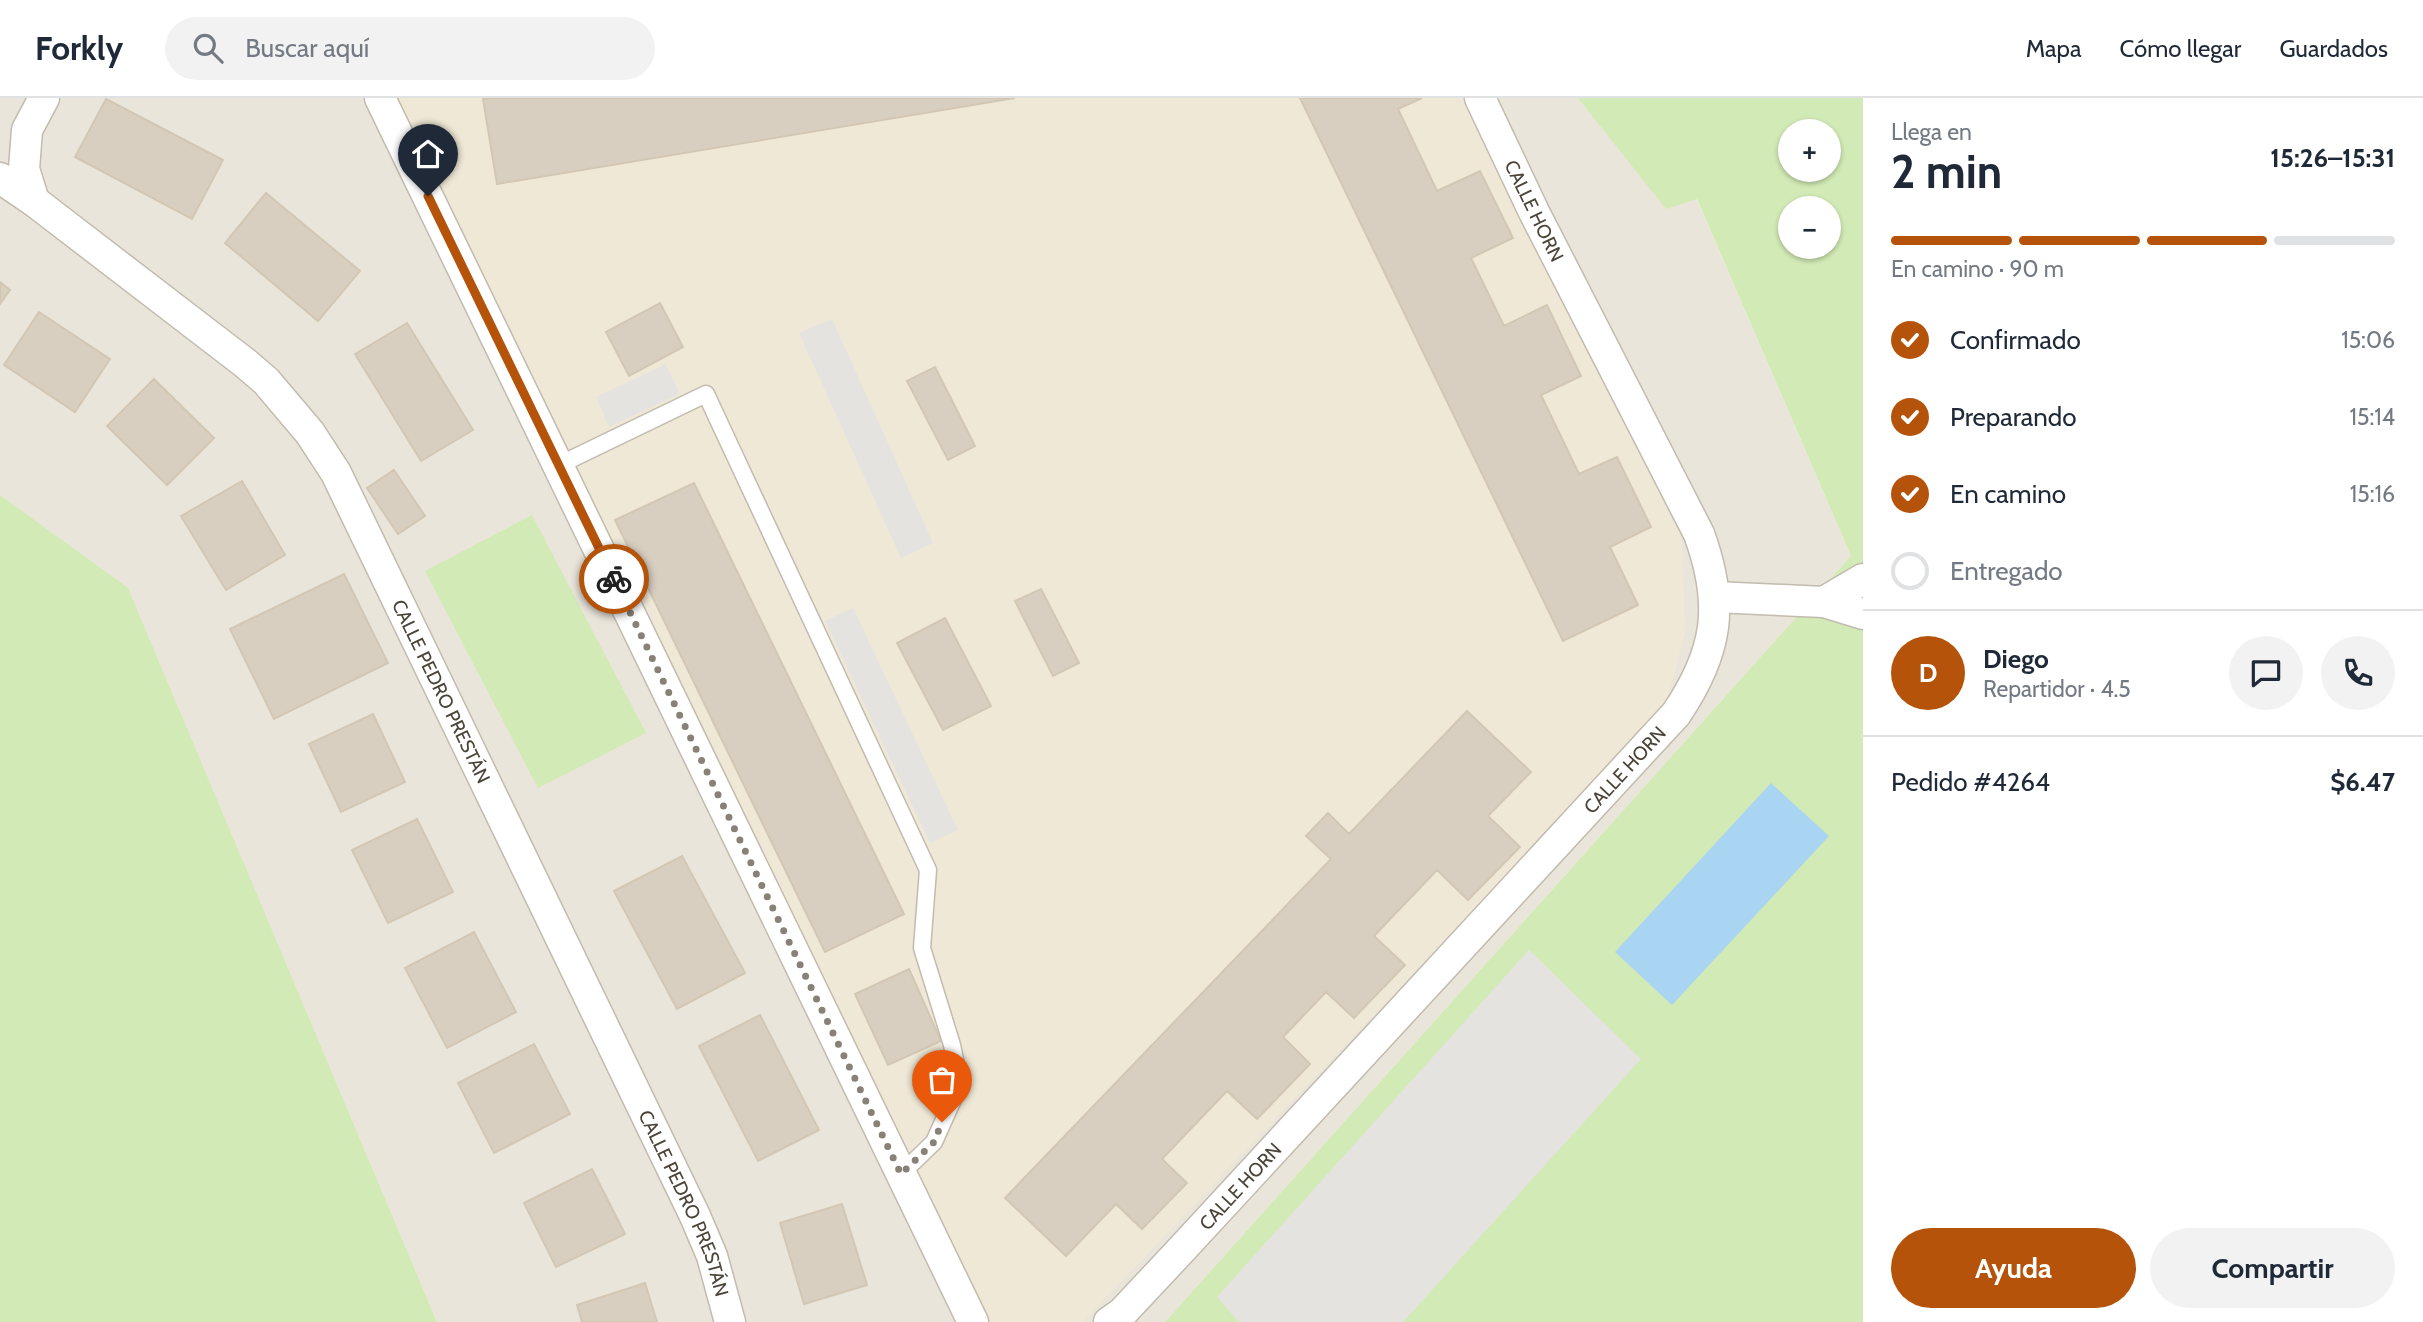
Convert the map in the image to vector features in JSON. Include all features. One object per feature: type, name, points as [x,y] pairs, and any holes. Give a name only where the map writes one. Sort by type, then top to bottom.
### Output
[{"type":"street","points":[[34,201],[24,169],[27,130],[44,98]]},
{"type":"street","points":[[380,98],[973,1322]]},
{"type":"street","name":"CALLE HORN","points":[[1121,1319],[1676,714],[1693,690],[1706,660],[1714,628],[1715,597],[1710,565],[1699,534],[1534,212],[1480,98]]},
{"type":"street","name":"CALLE PEDRO PRESTÁN","points":[[0,178],[34,201],[245,363],[266,381],[310,433],[335,473],[695,1216],[712,1256],[730,1322]]},
{"type":"street","points":[[1824,602],[1863,579]]},
{"type":"street","points":[[1715,597],[1824,602],[1863,614]]},
{"type":"lane","points":[[559,465],[706,394],[928,870],[922,948],[952,1045],[960,1084],[934,1142],[901,1174]]},
{"type":"shaded area","points":[[0,98],[1653,98],[1851,556],[1165,1322],[437,1322],[128,589],[0,495]]},
{"type":"shaded area","points":[[392,98],[1466,98],[1682,539],[1685,632],[1666,706],[1083,1322],[990,1322]]},
{"type":"shaded area","points":[[832,319],[933,543],[901,558],[799,333]]},
{"type":"shaded area","points":[[666,364],[680,394],[609,427],[596,397]]},
{"type":"shaded area","points":[[853,608],[958,830],[930,843],[825,621]]},
{"type":"shaded area","points":[[1529,950],[1641,1059],[1403,1322],[1239,1322],[1217,1297]]},
{"type":"green space","points":[[1578,98],[1863,98],[1863,1322],[1165,1322],[1851,556],[1697,199],[1666,209]]},
{"type":"green space","points":[[0,495],[128,588],[437,1322],[0,1322]]},
{"type":"green space","points":[[532,515],[646,733],[538,788],[425,571]]},
{"type":"water","points":[[1771,783],[1829,836],[1672,1005],[1615,952]]},
{"type":"building","points":[[1015,98],[497,184],[483,99]]},
{"type":"building","points":[[1300,98],[1422,98],[1398,109],[1437,191],[1480,171],[1513,238],[1471,258],[1504,326],[1547,305],[1581,376],[1541,395],[1579,474],[1617,457],[1651,527],[1610,547],[1638,605],[1563,641]]},
{"type":"building","points":[[106,99],[223,160],[192,219],[75,157]]},
{"type":"building","points":[[266,193],[360,271],[318,321],[225,243]]},
{"type":"building","points":[[0,282],[10,290],[0,304]]},
{"type":"building","points":[[660,303],[683,347],[629,376],[606,332]]},
{"type":"building","points":[[39,312],[110,359],[75,412],[4,365]]},
{"type":"building","points":[[407,323],[473,430],[421,461],[355,354]]},
{"type":"building","points":[[935,367],[975,446],[948,460],[907,381]]},
{"type":"building","points":[[154,379],[214,438],[167,485],[107,426]]},
{"type":"building","points":[[394,470],[425,516],[398,534],[367,488]]},
{"type":"building","points":[[242,481],[285,555],[226,590],[181,516]]},
{"type":"building","points":[[694,483],[904,914],[825,952],[615,520]]},
{"type":"building","points":[[344,574],[388,663],[274,719],[230,629]]},
{"type":"building","points":[[1041,589],[1079,663],[1053,676],[1015,601]]},
{"type":"building","points":[[945,618],[991,706],[943,730],[897,643]]},
{"type":"building","points":[[1467,711],[1531,772],[1488,816],[1520,847],[1468,900],[1437,870],[1374,936],[1405,965],[1354,1018],[1326,992],[1283,1037],[1310,1064],[1257,1119],[1227,1091],[1162,1159],[1187,1183],[1142,1229],[1116,1204],[1066,1256],[1005,1198],[1331,859],[1306,836],[1328,813],[1349,834]]},
{"type":"building","points":[[373,714],[405,782],[341,812],[309,744]]},
{"type":"building","points":[[417,819],[453,892],[388,923],[352,850]]},
{"type":"building","points":[[682,856],[745,973],[677,1009],[614,891]]},
{"type":"building","points":[[474,932],[516,1012],[447,1048],[405,968]]},
{"type":"building","points":[[909,969],[941,1041],[888,1065],[855,994]]},
{"type":"building","points":[[760,1015],[819,1130],[758,1161],[699,1046]]},
{"type":"building","points":[[534,1044],[570,1114],[494,1153],[458,1083]]},
{"type":"building","points":[[592,1169],[625,1234],[556,1267],[524,1203]]},
{"type":"building","points":[[842,1204],[867,1285],[804,1304],[780,1223]]},
{"type":"building","points":[[645,1283],[657,1322],[582,1322],[577,1305]]},
{"type":"way so far","points":[[614,579],[901,1174],[934,1142],[942,1122]]},
{"type":"route","points":[[428,196],[614,579]]}]
